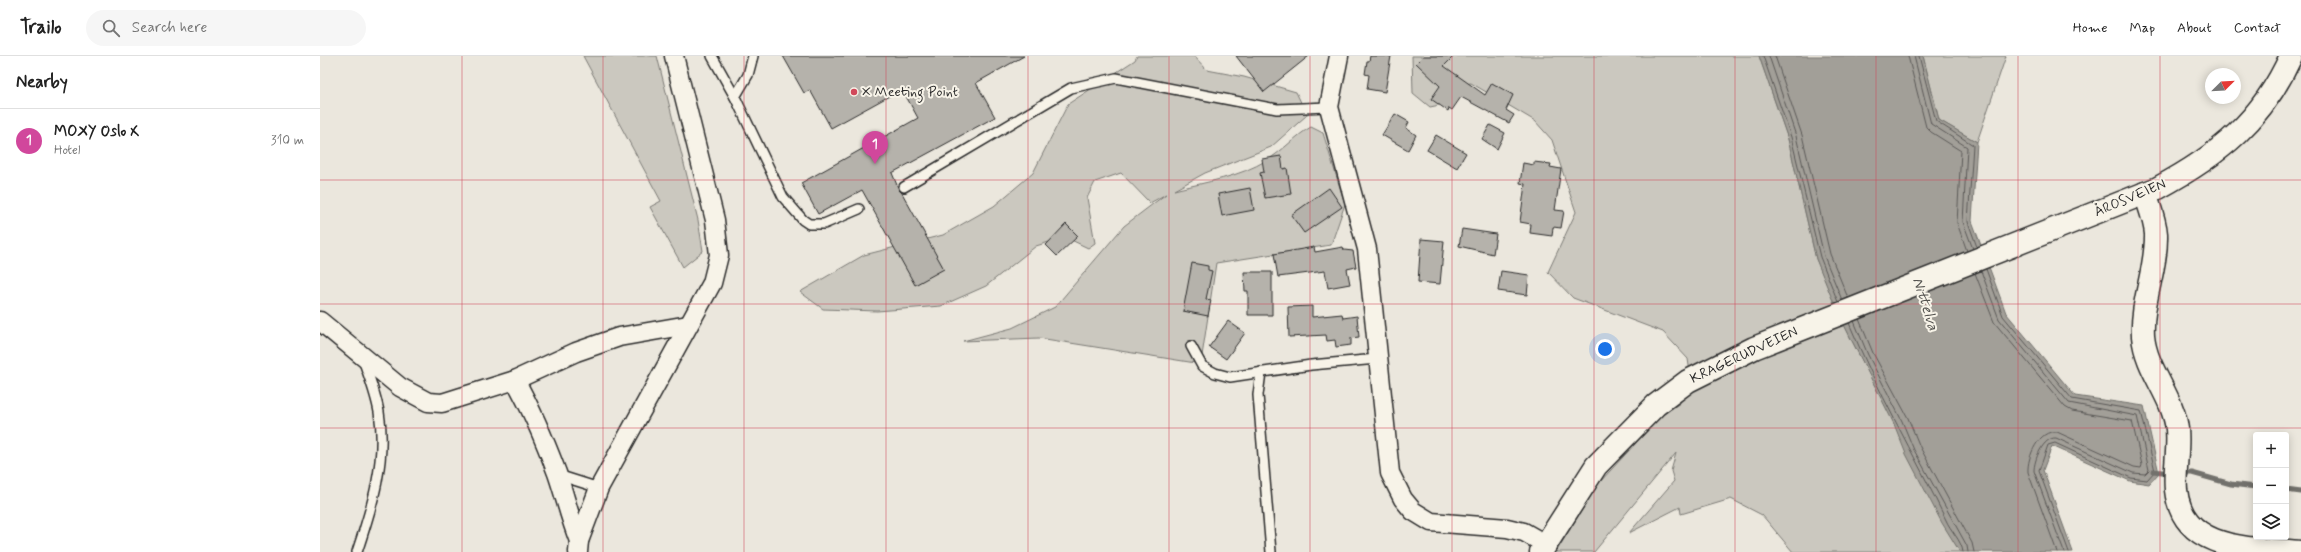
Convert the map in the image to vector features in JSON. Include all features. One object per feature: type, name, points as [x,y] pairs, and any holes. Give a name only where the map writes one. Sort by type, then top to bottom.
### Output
[{"type":"main road","name":"ÅROSVEIEN","points":[[1923,281],[2145,193],[2192,170],[2234,138],[2270,96],[2291,56]]},
{"type":"main road","points":[[2145,193],[2156,232],[2156,247],[2144,308],[2143,336],[2148,361],[2163,389],[2174,417],[2177,444],[2176,470],[2180,508],[2189,526],[2202,538],[2223,547],[2301,552]]},
{"type":"main road","name":"KRAGERUDVEIEN","points":[[1543,548],[1596,466],[1656,404],[1688,381],[1754,348],[1923,281]]},
{"type":"street","points":[[579,546],[599,488],[712,283],[719,255],[715,220],[674,56]]},
{"type":"street","points":[[1339,56],[1329,107],[1364,235],[1390,473],[1396,489],[1413,511],[1431,522],[1474,524],[1519,530],[1543,548]]},
{"type":"street","points":[[320,321],[362,358],[400,387],[428,402],[442,403],[515,380],[576,352],[619,337],[688,325]]},
{"type":"street","points":[[515,380],[529,406],[557,474],[579,546]]},
{"type":"lane","points":[[712,56],[734,97],[782,197],[803,220],[809,224],[824,224],[859,209]]},
{"type":"lane","points":[[734,97],[748,75],[753,56]]},
{"type":"lane","points":[[904,187],[1071,88],[1116,78],[1185,93],[1277,109],[1329,107]]},
{"type":"lane","points":[[1190,346],[1202,366],[1215,373],[1237,377],[1311,365],[1377,359]]},
{"type":"lane","points":[[358,552],[377,486],[382,458],[379,411],[362,358]]},
{"type":"lane","points":[[1262,372],[1258,395],[1271,552]]},
{"type":"lane","points":[[557,474],[599,488]]},
{"type":"shaded area","points":[[583,56],[657,56],[698,220],[703,251],[683,267],[650,207],[661,201]]},
{"type":"shaded area","points":[[1137,56],[1194,56],[1207,70],[1244,77],[1296,92],[1307,115],[1271,147],[1205,173],[1174,190],[1234,175],[1256,166],[1273,156],[1311,127],[1323,133],[1345,204],[1331,245],[1216,263],[1202,356],[1208,365],[1039,338],[963,341],[1012,328],[1055,307],[1124,226],[1166,194],[1150,203],[1121,173],[1095,182],[1087,198],[1095,243],[1088,248],[1065,237],[1036,246],[986,286],[941,306],[877,311],[823,309],[800,292],[864,255],[943,235],[994,206],[1033,173],[1068,104],[1135,60]]},
{"type":"shaded area","points":[[1412,56],[1759,56],[1788,139],[1816,259],[1850,337],[1960,552],[1793,552],[1762,515],[1731,499],[1681,514],[1680,507],[1629,533],[1674,481],[1671,471],[1676,453],[1594,552],[1556,552],[1598,484],[1661,416],[1680,403],[1691,379],[1688,359],[1663,332],[1573,298],[1548,272],[1576,212],[1552,140],[1535,121],[1471,83],[1457,85],[1440,105],[1430,107],[1413,93]]},
{"type":"shaded area","points":[[1923,56],[2006,56],[1977,142],[1939,120]]},
{"type":"water","name":"Nittelva","points":[[1759,56],[1923,56],[1939,120],[1977,142],[1972,221],[2006,313],[2075,396],[2144,406],[2159,473],[2149,484],[2130,481],[2052,446],[2043,470],[2073,552],[1960,552],[1942,523],[1906,454],[1894,424],[1837,311],[1816,259],[1788,139]]},
{"type":"building","points":[[783,56],[1024,56],[976,83],[995,117],[892,173],[899,190],[944,269],[915,285],[862,190],[818,214],[801,183],[918,118],[902,89],[831,128],[810,90],[804,93]]},
{"type":"building","points":[[1236,56],[1309,56],[1264,92]]},
{"type":"building","points":[[1370,56],[1391,56],[1385,92],[1367,89],[1369,75],[1365,74],[1367,61],[1369,61]]},
{"type":"building","points":[[1423,56],[1454,56],[1444,66],[1485,95],[1492,83],[1513,95],[1506,110],[1514,115],[1509,123],[1461,97],[1452,110],[1449,108],[1448,111],[1431,99],[1440,86],[1416,63]]},
{"type":"building","points":[[1395,114],[1409,122],[1406,128],[1416,135],[1408,150],[1382,135]]},
{"type":"building","points":[[1490,125],[1505,133],[1497,149],[1482,139]]},
{"type":"building","points":[[1436,135],[1466,153],[1457,168],[1427,150]]},
{"type":"building","points":[[1281,156],[1283,169],[1287,168],[1291,194],[1265,198],[1260,173],[1264,172],[1262,159]]},
{"type":"building","points":[[1534,162],[1551,164],[1550,167],[1561,169],[1555,210],[1564,211],[1561,228],[1553,227],[1552,236],[1530,233],[1531,224],[1520,222],[1525,184],[1520,183],[1523,163],[1534,165]]},
{"type":"building","points":[[1250,188],[1254,210],[1222,216],[1218,194]]},
{"type":"building","points":[[1329,188],[1342,207],[1304,233],[1291,215]]},
{"type":"building","points":[[1066,224],[1078,236],[1057,256],[1046,245]]},
{"type":"building","points":[[1462,229],[1496,234],[1493,254],[1459,246]]},
{"type":"building","points":[[1421,239],[1444,241],[1440,284],[1418,282]]},
{"type":"building","points":[[1314,247],[1315,252],[1343,247],[1344,250],[1353,251],[1356,267],[1347,269],[1350,284],[1328,288],[1325,271],[1278,277],[1274,254]]},
{"type":"building","points":[[1192,263],[1208,266],[1208,270],[1212,271],[1206,299],[1211,300],[1208,316],[1183,311]]},
{"type":"building","points":[[1501,271],[1529,275],[1527,295],[1498,291]]},
{"type":"building","points":[[1244,272],[1272,272],[1272,315],[1248,315],[1248,291],[1245,291]]},
{"type":"building","points":[[1312,306],[1312,317],[1342,314],[1343,318],[1357,316],[1359,337],[1351,338],[1351,345],[1336,347],[1335,340],[1327,341],[1326,335],[1289,337],[1288,307]]},
{"type":"building","points":[[1228,321],[1245,333],[1226,359],[1209,347]]},
{"type":"waterway","points":[[2153,471],[2171,473]]},
{"type":"waterway","points":[[2181,473],[2192,473],[2231,484],[2253,487]]},
{"type":"waterway","points":[[2289,490],[2301,492]]},
{"type":"place","name":"X Meeting Point","points":[[854,92]]},
{"type":"place","name":"MOXY Oslo X","points":[[875,164]]}]
